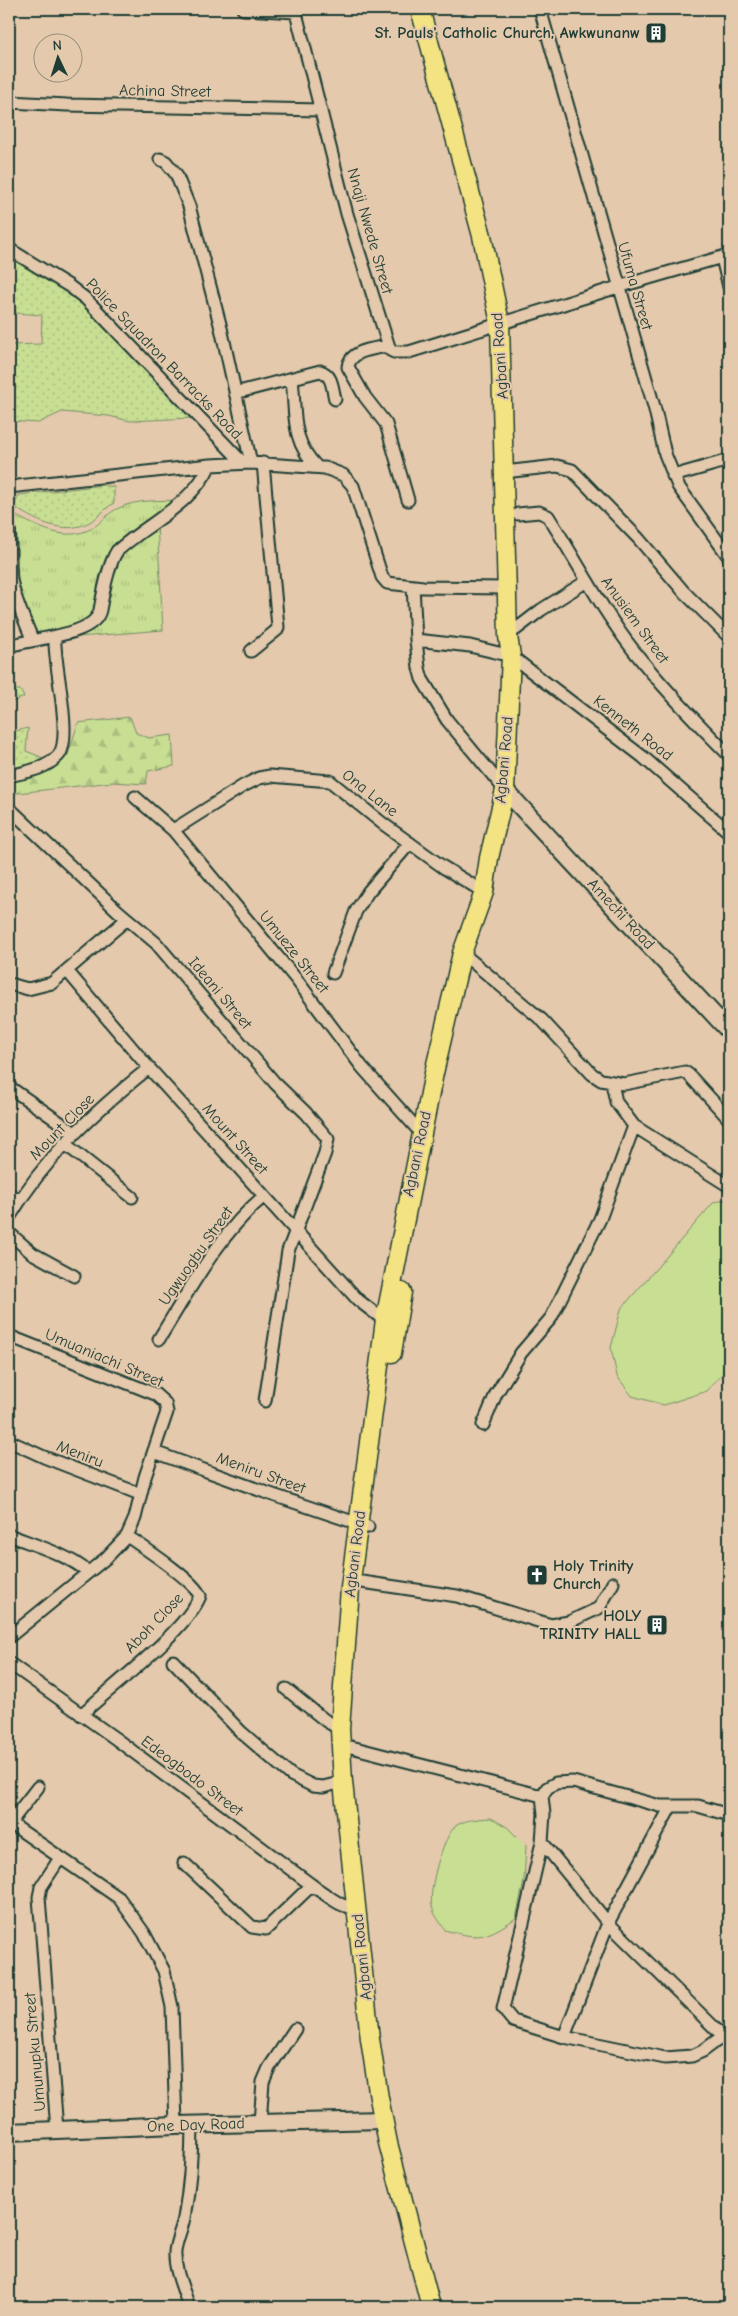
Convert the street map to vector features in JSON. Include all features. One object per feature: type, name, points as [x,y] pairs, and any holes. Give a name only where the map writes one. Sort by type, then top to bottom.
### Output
[{"type":"main road","name":"Agbani Road","points":[[420,9],[505,322],[506,588],[508,636],[514,658]]},
{"type":"main road","name":"Agbani Road","points":[[431,2307],[370,2039],[343,1782],[340,1729],[350,1588],[363,1526],[390,1325],[421,1133],[508,794],[516,740],[514,536],[518,514],[513,494],[505,322],[499,262],[432,9]]},
{"type":"main road","name":"Agbani Road","points":[[390,1325],[466,956],[484,892],[489,858],[508,794]]},
{"type":"main road","name":"Amechi Road","points":[[508,794],[729,1031]]},
{"type":"main road","name":"Agbani Road","points":[[363,1526],[362,1582],[353,1667],[351,1747],[389,2121],[406,2170],[443,2307]]},
{"type":"main road","name":"One Day Road","points":[[9,2132],[184,2125],[389,2121]]},
{"type":"street","points":[[243,9],[296,10]]},
{"type":"street","name":"Ufuma Street","points":[[540,9],[673,476],[692,509],[727,550]]},
{"type":"street","name":"Nnaji Nwede Street","points":[[296,10],[347,214],[387,346]]},
{"type":"street","name":"Achina Street","points":[[9,102],[67,105],[321,110]]},
{"type":"street","name":"Police Squadron Barracks Road","points":[[160,159],[166,162],[176,174],[187,198],[252,463],[278,626],[277,630],[251,651]]},
{"type":"street","name":"Police Squadron Barracks Road","points":[[9,249],[69,286],[86,299],[252,463]]},
{"type":"street","points":[[408,500],[386,424],[365,397],[348,367],[349,361],[355,354],[387,346],[394,352],[409,352],[618,287],[726,256],[729,287]]},
{"type":"street","name":"Police Squadron Barracks Road","points":[[235,393],[323,372],[331,380],[334,399]]},
{"type":"street","points":[[292,379],[293,418],[297,433],[305,452],[317,467]]},
{"type":"street","points":[[673,476],[729,460]]},
{"type":"street","points":[[9,487],[210,464],[252,463],[317,467],[332,470],[343,475],[353,486],[384,580],[394,585],[506,588]]},
{"type":"street","points":[[9,646],[32,639],[55,638],[88,624],[98,616],[111,563],[118,551],[190,496],[205,476],[210,464]]},
{"type":"street","points":[[513,471],[558,466],[572,470],[638,538],[684,592],[729,637]]},
{"type":"street","name":"Anusiem Street","points":[[518,514],[539,512],[548,516],[587,582],[638,656],[692,718],[729,755]]},
{"type":"street","points":[[9,527],[12,550],[10,569],[13,589],[32,639]]},
{"type":"street","points":[[515,630],[540,610],[587,582]]},
{"type":"street","points":[[413,586],[418,668],[422,679],[447,720],[508,794]]},
{"type":"street","points":[[9,776],[40,768],[60,755],[64,736],[61,693],[54,654],[55,638]]},
{"type":"street","points":[[416,640],[470,646],[514,658]]},
{"type":"street","name":"Kenneth Road","points":[[514,658],[591,715],[643,757],[729,832]]},
{"type":"street","name":"Ona Lane","points":[[173,830],[252,781],[270,776],[308,778],[334,782],[354,801],[410,843],[484,892]]},
{"type":"street","name":"Umueze Street","points":[[135,797],[173,830],[296,979],[362,1067],[421,1133]]},
{"type":"street","name":"Ideani Street","points":[[9,808],[127,919],[156,943],[275,1082],[327,1137],[328,1141],[325,1152],[296,1233]]},
{"type":"street","points":[[332,973],[356,911],[368,892],[410,843]]},
{"type":"street","points":[[9,984],[23,988],[40,987],[52,983],[68,972],[127,919]]},
{"type":"street","points":[[466,956],[542,1020],[592,1074],[601,1080],[624,1084],[685,1072],[729,1119]]},
{"type":"street","name":"Mount Street","points":[[68,972],[149,1068],[296,1233],[358,1300],[390,1325]]},
{"type":"street","name":"Mount Close","points":[[9,1218],[64,1144],[149,1068]]},
{"type":"street","points":[[612,1083],[616,1102],[634,1126],[729,1186]]},
{"type":"street","points":[[9,1087],[75,1133]]},
{"type":"street","points":[[483,1425],[496,1394],[521,1353],[551,1318],[600,1219],[634,1126]]},
{"type":"street","points":[[64,1144],[132,1197]]},
{"type":"street","points":[[9,1194],[20,1201]]},
{"type":"street","name":"Ugwuogbu Street","points":[[159,1339],[202,1269],[236,1223],[264,1196]]},
{"type":"street","points":[[9,1233],[32,1253],[74,1276]]},
{"type":"street","points":[[265,1401],[282,1279],[288,1251],[296,1233]]},
{"type":"street","name":"Umuaniachi Street","points":[[9,1336],[155,1394],[165,1403],[168,1412],[140,1494],[135,1518],[127,1536]]},
{"type":"street","name":"Meniru","points":[[9,1442],[140,1494]]},
{"type":"street","name":"Meniru Street","points":[[154,1452],[363,1526]]},
{"type":"street","points":[[9,1535],[60,1556],[81,1566],[88,1572]]},
{"type":"street","points":[[9,1637],[117,1548],[127,1536]]},
{"type":"street","name":"Aboh Close","points":[[82,1715],[167,1638],[199,1598],[196,1589],[167,1564],[127,1536]]},
{"type":"street","points":[[362,1582],[457,1596],[552,1626],[569,1622],[599,1608],[613,1583]]},
{"type":"street","points":[[173,1661],[241,1732],[291,1775],[313,1786],[323,1787],[343,1782]]},
{"type":"street","name":"Edeogbodo Street","points":[[9,1663],[312,1885],[343,1905],[351,1908],[357,1907]]},
{"type":"street","points":[[286,1689],[326,1721],[340,1729]]},
{"type":"street","points":[[351,1747],[542,1796]]},
{"type":"street","points":[[542,1842],[608,1923],[726,2039],[692,2056],[664,2058],[564,2037],[513,2021],[504,2009],[542,1842],[544,1814],[542,1796],[552,1785],[573,1782],[670,1808],[698,1806],[729,1815]]},
{"type":"street","points":[[38,1787],[9,1823],[119,1898],[144,1933],[164,1971],[172,2007],[184,2125],[192,2166],[183,2226],[175,2251],[176,2262],[187,2301],[186,2307]]},
{"type":"street","points":[[564,2037],[608,1923],[670,1808]]},
{"type":"street","name":"Umunupku Street","points":[[57,2130],[39,1897],[41,1887],[60,1858]]},
{"type":"street","points":[[184,1863],[252,1927],[260,1930],[266,1929],[312,1885]]},
{"type":"street","points":[[260,2123],[263,2082],[269,2068],[295,2029]]},
{"type":"green space","points":[[9,252],[81,297],[192,418],[130,421],[109,416],[62,412],[38,423],[9,421],[9,345],[41,344],[42,315],[16,313],[12,295],[9,295]]},
{"type":"green space","points":[[104,485],[114,487],[114,503],[96,518],[86,524],[75,527],[65,528],[44,523],[14,507],[19,495]]},
{"type":"green space","points":[[180,500],[128,536],[92,617],[57,633],[34,633],[16,578],[14,515],[43,529],[63,534],[74,534],[94,527],[112,512],[126,505],[149,501]]},
{"type":"green space","points":[[157,524],[163,630],[66,638],[98,620],[117,559],[126,547]]},
{"type":"green space","points":[[9,690],[20,690],[24,697],[12,702],[13,725],[16,731],[28,728],[26,751],[46,759],[23,768],[9,769]]},
{"type":"green space","points":[[130,717],[136,733],[149,738],[172,735],[174,766],[148,771],[146,784],[112,782],[9,794],[9,779],[53,767],[68,755],[78,723]]},
{"type":"green space","points":[[729,1199],[729,1366],[707,1391],[664,1405],[632,1396],[617,1376],[611,1348],[621,1309],[714,1202]]},
{"type":"green space","points":[[491,1818],[507,1827],[526,1846],[524,1881],[516,1918],[497,1930],[482,1935],[467,1935],[445,1930],[434,1912],[431,1899],[434,1876],[442,1851],[452,1830],[457,1825],[469,1820]]},
{"type":"waterway","points":[[728,2307],[729,2301]]},
{"type":"place","name":"St. Pauls' Catholic Church, Awkwunanw","points":[[656,33]]},
{"type":"place","name":"Holy Trinity Church","points":[[537,1575]]},
{"type":"place","name":"HOLY TRINITY HALL","points":[[657,1625]]}]
